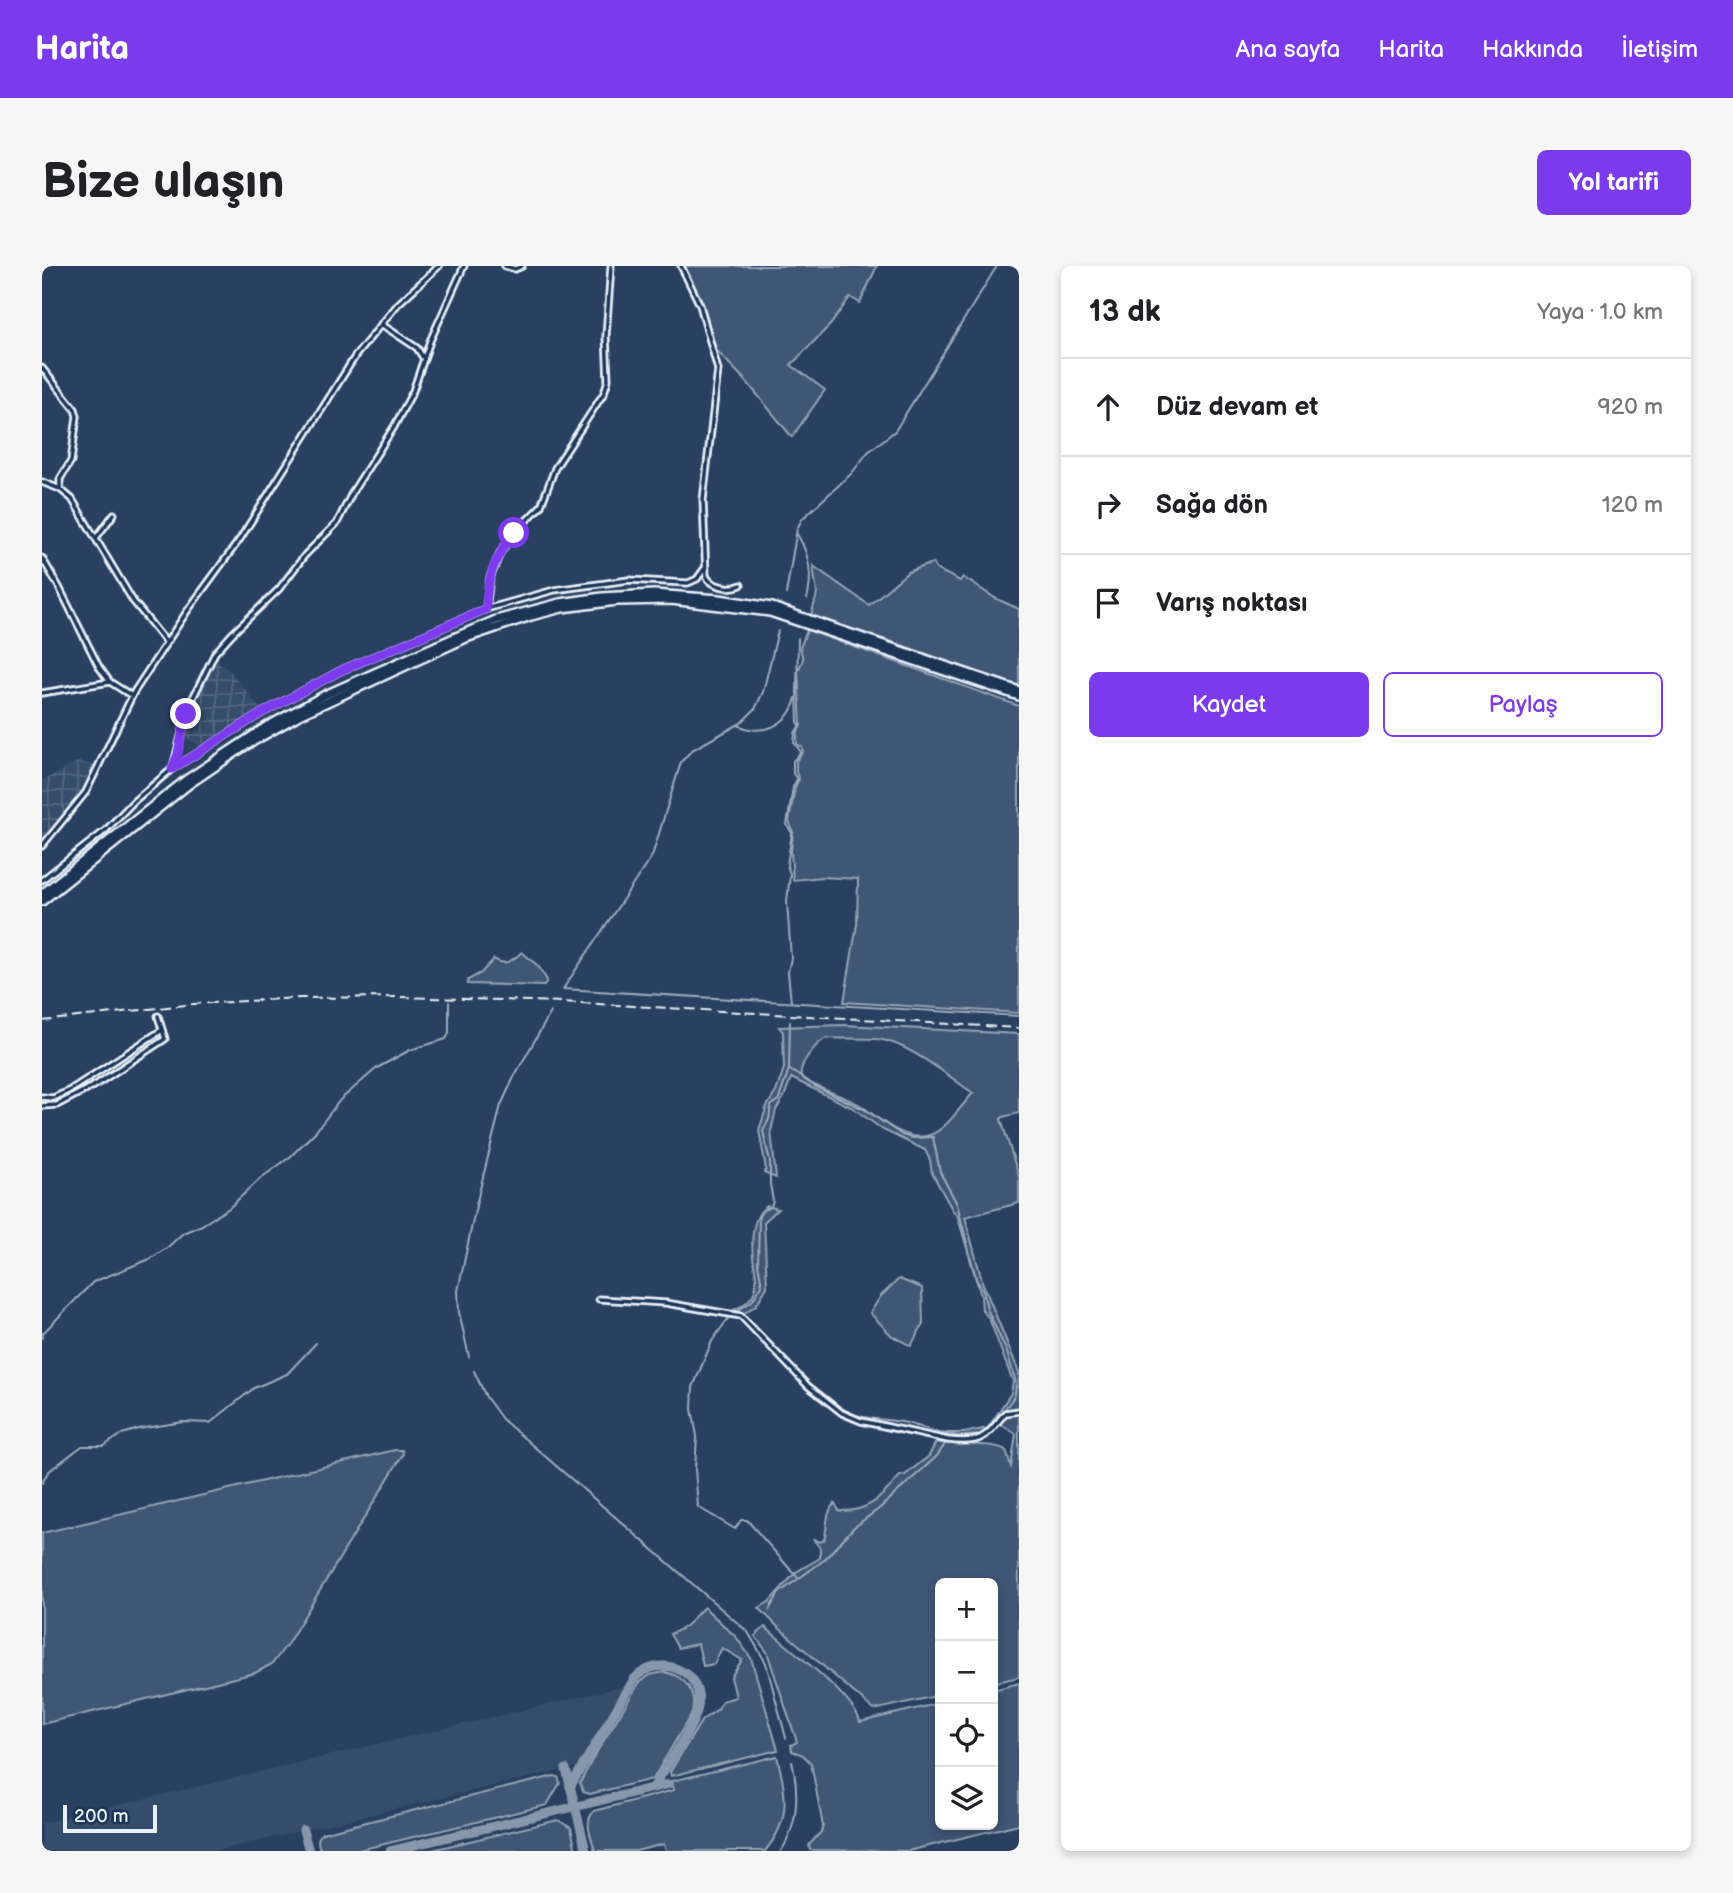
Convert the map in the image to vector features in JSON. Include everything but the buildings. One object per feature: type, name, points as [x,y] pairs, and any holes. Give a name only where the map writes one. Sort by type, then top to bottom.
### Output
[{"type":"highway","points":[[42,894],[186,780],[242,742],[325,695],[463,634],[530,610],[602,597],[672,595],[771,609],[1019,696]]},
{"type":"highway","points":[[42,901],[189,784],[256,739],[328,700],[466,638],[531,616],[603,602],[689,601],[771,609]]},
{"type":"highway","points":[[973,678],[1019,691]]},
{"type":"street","points":[[42,846],[66,819],[90,784],[132,696],[166,642],[236,545],[351,363],[415,286],[439,266]]},
{"type":"street","points":[[172,769],[189,706],[215,653],[279,589],[305,555],[337,523],[353,491],[394,427],[464,266]]},
{"type":"street","points":[[505,266],[515,269],[522,266]]},
{"type":"street","points":[[486,609],[488,584],[500,553],[514,533],[541,506],[555,468],[604,393],[608,380],[606,336],[611,266]]},
{"type":"street","points":[[681,266],[700,305],[718,370],[703,500],[705,568],[707,578],[712,583],[731,588],[741,585]]},
{"type":"street","points":[[381,324],[417,348],[425,360]]},
{"type":"street","points":[[42,368],[75,409],[77,416],[71,461],[60,479],[60,489]]},
{"type":"street","points":[[42,482],[60,489],[74,503],[132,601],[166,642]]},
{"type":"street","points":[[96,538],[114,514]]},
{"type":"street","points":[[42,558],[59,586],[86,645],[110,682],[132,696]]},
{"type":"street","points":[[42,880],[106,830],[134,801],[172,769],[262,713],[342,670],[486,609],[562,588],[629,580],[688,583],[697,579],[705,568]]},
{"type":"street","points":[[42,694],[110,682]]},
{"type":"street","points":[[42,1106],[59,1104],[97,1084],[165,1040],[158,1016]]},
{"type":"street","points":[[42,1097],[53,1098],[70,1090],[162,1030]]},
{"type":"street","points":[[599,1298],[666,1303],[741,1316],[808,1386],[837,1410],[861,1420],[962,1441],[984,1438],[1007,1412],[1019,1411]]},
{"type":"shaded area","points":[[682,266],[877,266],[860,303],[850,297],[831,324],[791,365],[825,390],[792,437],[746,381],[714,348],[704,311]]},
{"type":"shaded area","points":[[933,563],[936,569],[960,581],[963,577],[995,598],[1019,609],[1019,687],[811,616],[817,594],[813,566],[869,605],[908,572]]},
{"type":"shaded area","points":[[807,630],[1019,706],[1019,1013],[844,1002],[857,924],[858,879],[822,877],[793,880],[793,832],[789,821],[799,779],[796,761],[803,752],[802,747],[797,744],[801,725],[798,671],[803,659],[800,648]]},
{"type":"shaded area","points":[[215,661],[230,671],[260,708],[233,731],[201,747],[183,736],[191,708]]},
{"type":"shaded area","points":[[77,762],[93,765],[96,767],[95,772],[75,804],[42,841],[42,781]]},
{"type":"shaded area","points":[[522,952],[538,966],[547,980],[544,986],[467,984],[468,980],[481,973],[494,959],[505,962]]},
{"type":"shaded area","points":[[844,1025],[1019,1034],[1019,1113],[1001,1119],[1019,1177],[1019,1203],[965,1217],[983,1284],[1019,1372],[1019,1677],[998,1682],[998,1578],[935,1578],[935,1696],[874,1710],[759,1608],[769,1602],[796,1572],[820,1558],[820,1548],[813,1539],[820,1542],[824,1540],[828,1515],[835,1503],[839,1511],[849,1511],[874,1502],[900,1476],[929,1456],[936,1442],[1002,1448],[1007,1453],[1011,1467],[1016,1434],[999,1423],[988,1433],[974,1439],[958,1441],[944,1437],[947,1433],[988,1428],[1011,1393],[1013,1382],[989,1318],[982,1310],[981,1296],[957,1214],[932,1173],[925,1150],[883,1130],[853,1108],[791,1078],[776,1110],[771,1131],[776,1178],[764,1173],[766,1169],[759,1130],[784,1068],[783,1032],[779,1027]],"holes":[[[826,1038],[874,1039],[898,1045],[911,1052],[973,1093],[938,1131],[918,1137],[887,1125],[860,1105],[801,1077],[802,1066],[812,1050]]]},
{"type":"shaded area","points":[[767,1206],[778,1209],[764,1222],[767,1287],[756,1305],[743,1314],[734,1310],[752,1297],[756,1286],[753,1232],[757,1217]]},
{"type":"shaded area","points":[[899,1279],[922,1288],[923,1324],[911,1346],[892,1336],[870,1313],[881,1296]]},
{"type":"shaded area","points":[[402,1450],[403,1454],[288,1643],[272,1664],[255,1673],[42,1724],[42,1533]]},
{"type":"shaded area","points":[[704,1607],[736,1637],[751,1658],[778,1750],[671,1776],[670,1772],[702,1720],[718,1709],[722,1701],[736,1697],[731,1677],[742,1660],[722,1648],[714,1664],[703,1666],[698,1644],[678,1648],[670,1634],[687,1625]]},
{"type":"shaded area","points":[[765,1627],[846,1699],[860,1722],[935,1704],[935,1830],[994,1830],[908,1851],[810,1850],[809,1845],[823,1826],[811,1763],[803,1755],[792,1751],[791,1745],[797,1742],[767,1652],[755,1636]]},
{"type":"shaded area","points":[[664,1672],[684,1681],[691,1692],[693,1705],[692,1713],[653,1779],[590,1794],[583,1792],[580,1783],[639,1683],[650,1675]]},
{"type":"shaded area","points":[[1019,1683],[1019,1824],[998,1829],[998,1689]]},
{"type":"shaded area","points":[[634,1684],[588,1764],[215,1851],[42,1851],[42,1823]]},
{"type":"shaded area","points":[[777,1756],[785,1805],[780,1828],[765,1851],[666,1851],[664,1844],[636,1851],[595,1851],[589,1825],[594,1811],[674,1790],[672,1781]]},
{"type":"shaded area","points":[[558,1777],[560,1783],[547,1805],[355,1851],[321,1851],[319,1847],[318,1840],[322,1833]]},
{"type":"shaded area","points":[[558,1820],[571,1828],[576,1851],[428,1851]]},
{"type":"waterway","points":[[786,594],[797,529],[802,519],[852,473],[868,452],[895,431],[997,266]]},
{"type":"waterway","points":[[797,534],[809,566],[807,599]]},
{"type":"waterway","points":[[778,631],[763,692],[755,709],[741,723],[692,750],[681,762],[652,856],[563,989],[1019,1016]]},
{"type":"waterway","points":[[797,693],[798,638]]},
{"type":"waterway","points":[[791,1002],[787,902],[790,874],[787,865],[792,833],[787,825],[793,787],[797,779],[793,774],[793,761],[801,752],[794,743],[795,733],[800,725],[797,692]]},
{"type":"waterway","points":[[738,725],[757,730],[774,726],[788,715],[796,698]]},
{"type":"waterway","points":[[42,1338],[43,1333],[93,1282],[150,1259],[183,1233],[229,1208],[261,1178],[290,1157],[316,1131],[340,1100],[377,1068],[410,1050],[446,1039],[449,1033],[449,1002]]},
{"type":"waterway","points":[[469,1357],[459,1312],[458,1291],[477,1201],[501,1105],[551,1012]]},
{"type":"waterway","points":[[734,1313],[752,1301],[762,1285],[758,1264],[759,1216],[763,1210],[771,1207],[773,1201],[770,1162],[763,1131],[771,1106],[779,1099],[789,1069],[790,1022]]},
{"type":"waterway","points":[[790,1070],[816,1087],[864,1109],[902,1135],[912,1138],[933,1137],[940,1172],[957,1204],[976,1279],[983,1290],[987,1309],[1007,1352],[1016,1383],[1015,1395],[995,1423]]},
{"type":"waterway","points":[[730,1316],[712,1341],[693,1387],[698,1507],[735,1529],[741,1520],[747,1520],[797,1577]]},
{"type":"waterway","points":[[42,1483],[48,1472],[82,1446],[104,1446],[122,1434],[139,1429],[183,1422],[210,1423],[254,1388],[287,1374],[316,1343]]},
{"type":"waterway","points":[[474,1371],[486,1397],[502,1419],[748,1632],[766,1663],[786,1738]]},
{"type":"waterway","points":[[842,1408],[865,1417],[906,1423],[956,1436],[986,1432]]},
{"type":"waterway","points":[[769,1610],[779,1593],[824,1560],[853,1528],[880,1508],[937,1456],[945,1444]]},
{"type":"waterway","points":[[781,1851],[791,1830],[796,1808],[792,1761]]},
{"type":"taxiway","points":[[570,1787],[634,1679],[656,1667],[668,1667],[689,1676],[699,1697],[694,1720],[653,1788]]},
{"type":"taxiway","points":[[566,1769],[586,1851]]},
{"type":"taxiway","points":[[390,1851],[669,1784]]},
{"type":"taxiway","points":[[303,1830],[309,1851]]},
{"type":"railway","points":[[42,1021],[194,1004],[299,998],[401,997],[563,1002],[1019,1028]]},
{"type":"route","points":[[186,714],[176,762],[172,769],[262,713],[342,670],[486,609],[492,572],[514,533]]}]
